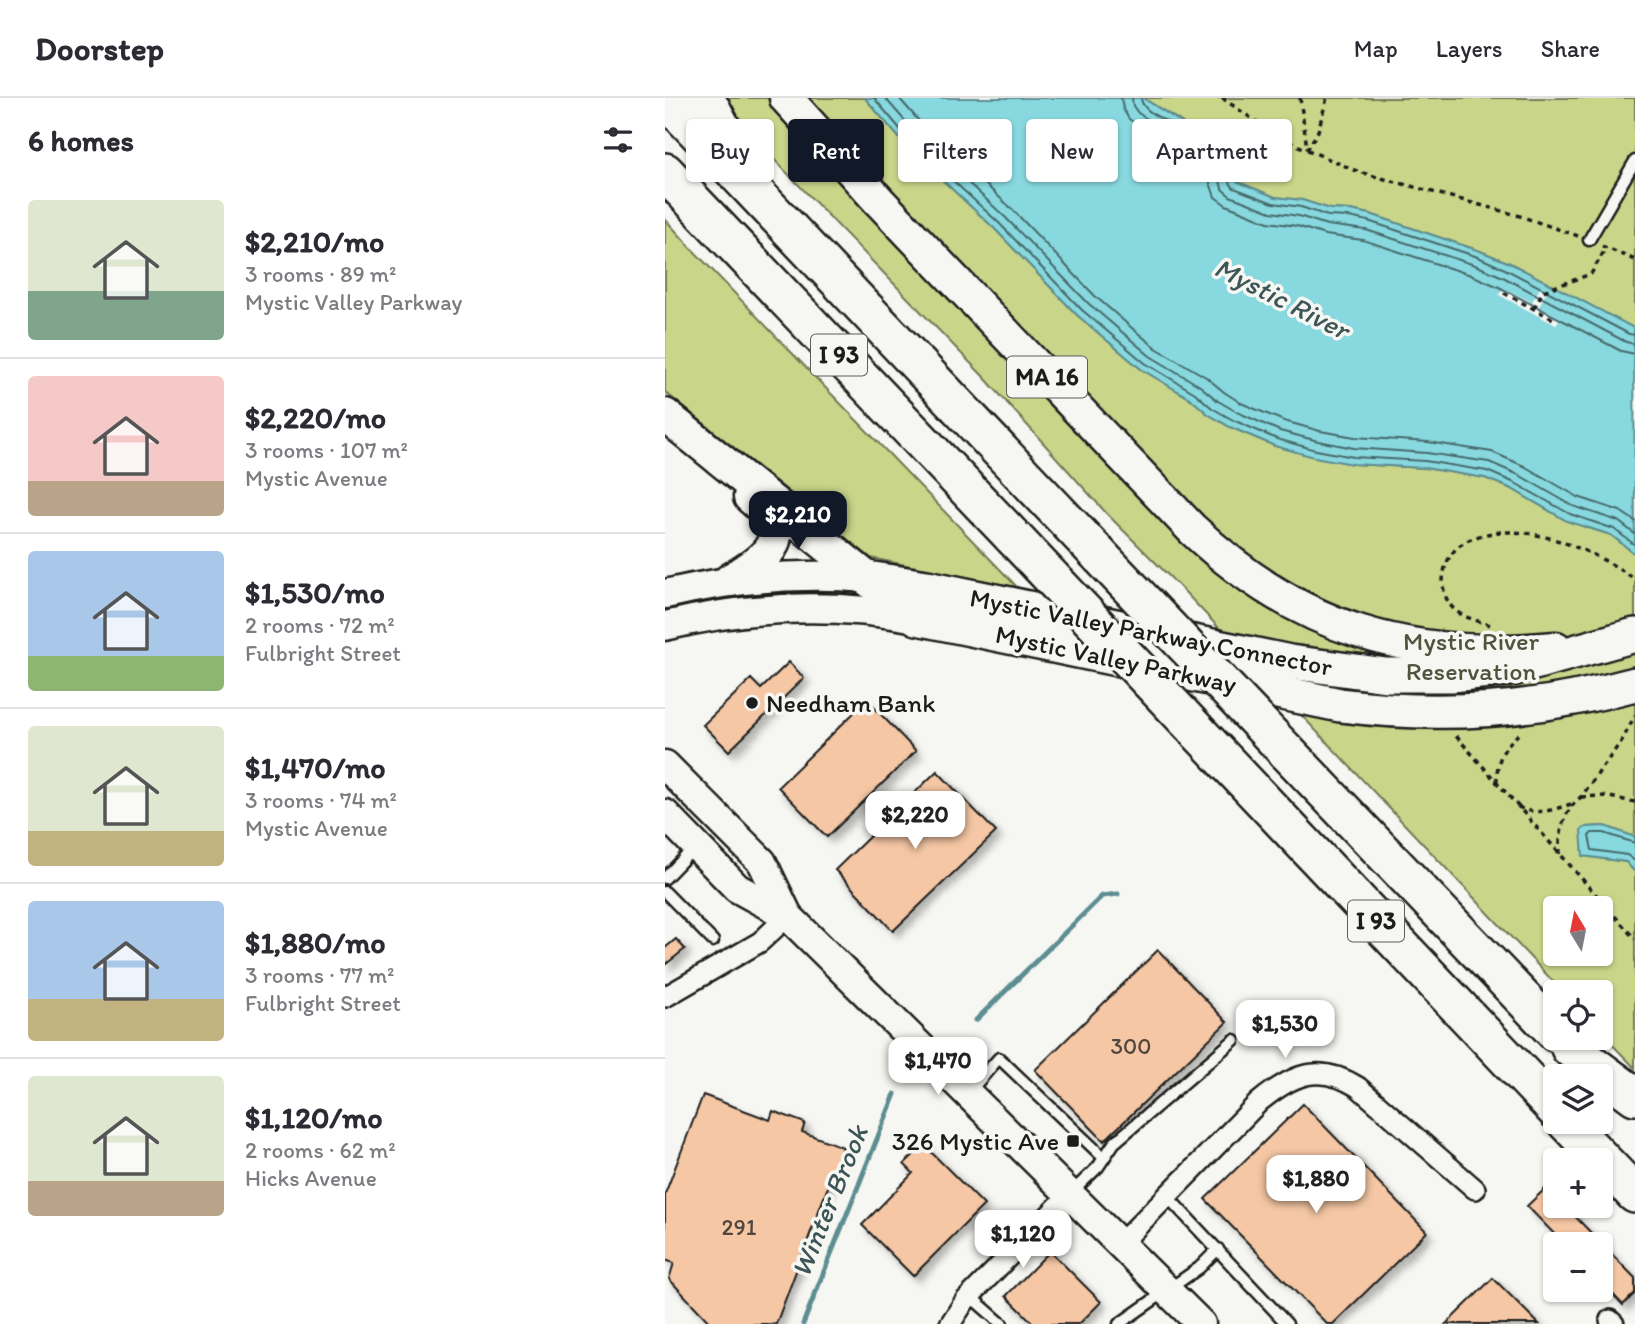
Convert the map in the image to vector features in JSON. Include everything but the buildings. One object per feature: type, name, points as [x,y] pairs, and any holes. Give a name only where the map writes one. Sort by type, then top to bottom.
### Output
[{"type":"highway","name":"I 93","points":[[665,98],[1543,1019]]},
{"type":"highway","points":[[701,98],[712,110],[759,197]]},
{"type":"highway","name":"I 93","points":[[665,172],[1543,1096]]},
{"type":"highway","name":"Mystic Valley Parkway Connector","points":[[867,578],[927,587],[1290,662],[1375,674],[1452,675],[1516,668],[1635,635]]},
{"type":"highway","name":"Mystic Valley Parkway","points":[[867,578],[917,618],[1340,705],[1405,712],[1537,706],[1635,684]]},
{"type":"highway","name":"I 93","points":[[1572,1050],[1586,1064]]},
{"type":"highway","points":[[1576,1050],[1635,1096]]},
{"type":"highway","points":[[1613,1093],[1635,1116]]},
{"type":"highway","points":[[1578,1134],[1635,1194]]},
{"type":"main road","name":"MA 16","points":[[786,98],[879,201],[1192,530],[1227,562],[1261,586],[1294,605],[1345,627],[1425,648],[1482,652],[1521,651],[1576,646],[1635,635]]},
{"type":"main road","name":"Mystic Valley Parkway","points":[[665,415],[867,578]]},
{"type":"main road","points":[[702,444],[739,488],[764,509],[774,529],[773,545],[767,555],[730,580]]},
{"type":"main road","name":"Mystic Valley Parkway Connector","points":[[665,594],[730,580],[813,575],[867,578]]},
{"type":"main road","points":[[665,626],[735,613],[784,609],[852,610],[917,618]]},
{"type":"main road","points":[[665,765],[762,862],[788,916]]},
{"type":"main road","points":[[665,814],[737,888],[788,916],[1201,1324]]},
{"type":"street","points":[[665,997],[760,942],[788,916]]},
{"type":"street","points":[[1121,1243],[1235,1125],[1283,1082],[1303,1075],[1342,1077],[1358,1087],[1475,1189]]},
{"type":"street","points":[[950,1324],[970,1296],[1069,1195]]},
{"type":"lane","points":[[1589,240],[1635,161]]},
{"type":"lane","points":[[665,878],[697,846]]},
{"type":"lane","points":[[665,892],[713,941]]},
{"type":"lane","points":[[1069,1195],[1098,1167],[1114,1143],[1234,1040]]},
{"type":"lane","points":[[968,1093],[999,1058],[1104,1158]]},
{"type":"lane","points":[[1167,1196],[1287,1324]]},
{"type":"lane","points":[[1119,1324],[1137,1314],[1199,1268],[1218,1249]]},
{"type":"lane","points":[[970,1296],[1002,1324]]},
{"type":"path","points":[[1222,98],[1280,138],[1359,172],[1517,215],[1589,240],[1635,260]]},
{"type":"path","points":[[1300,98],[1307,150]]},
{"type":"path","points":[[1307,150],[1318,131],[1327,98]]},
{"type":"path","points":[[1534,308],[1543,291],[1591,274],[1607,248]]},
{"type":"path","points":[[1504,293],[1557,321]]},
{"type":"path","points":[[1500,627],[1473,620],[1456,611],[1449,603],[1443,579],[1447,561],[1455,548],[1467,540],[1487,534],[1545,536],[1580,547],[1635,579]]},
{"type":"path","points":[[1439,712],[1497,784],[1635,939]]},
{"type":"path","points":[[1560,855],[1559,837],[1564,819],[1623,739],[1635,715]]},
{"type":"path","points":[[1497,784],[1498,761],[1503,749],[1523,730]]},
{"type":"path","points":[[1581,797],[1604,796],[1635,802]]},
{"type":"path","points":[[1516,806],[1530,813],[1546,812],[1573,804]]},
{"type":"green space","name":"Mystic River Reservation","points":[[690,98],[865,98],[883,119],[788,119],[788,174],[774,159],[774,119],[734,119]]},
{"type":"green space","points":[[1143,98],[1635,98],[1635,329],[1510,263],[1480,251],[1370,214],[1330,209],[1302,200],[1275,197],[1238,182],[1292,182],[1292,119],[1177,119]]},
{"type":"green space","name":"Mystic River Reservation","points":[[884,120],[898,136],[898,182],[945,182],[994,228],[1077,315],[1141,369],[1191,399],[1208,414],[1230,427],[1275,446],[1353,464],[1425,468],[1485,478],[1512,489],[1567,521],[1611,535],[1635,554],[1635,837],[1605,826],[1586,827],[1584,856],[1626,862],[1635,872],[1635,1068],[1613,1045],[1613,980],[1552,980],[1183,590],[1108,515],[984,377],[796,182],[884,182]]},
{"type":"green space","points":[[665,219],[1017,587],[871,558],[665,392]]},
{"type":"water","name":"Mystic River","points":[[865,98],[1143,98],[1175,119],[1132,119],[1132,182],[1238,182],[1275,197],[1302,200],[1330,209],[1370,214],[1510,263],[1634,328],[1635,554],[1611,535],[1567,521],[1512,489],[1485,478],[1425,468],[1353,464],[1314,457],[1275,446],[1230,427],[1208,414],[1191,399],[1141,369],[1077,315],[994,228],[945,182],[1012,182],[1012,119],[898,119],[898,136]]},
{"type":"water","points":[[1605,826],[1635,837],[1635,872],[1626,862],[1583,856],[1581,830],[1586,827]]},
{"type":"pier","points":[[1503,288],[1532,302],[1540,288],[1547,291],[1539,307],[1560,318],[1556,325],[1499,295]]},
{"type":"waterway","name":"Winter Brook","points":[[976,1020],[1102,896],[1118,894]]},
{"type":"waterway","name":"Winter Brook","points":[[803,1324],[895,1094]]},
{"type":"place","name":"Needham Bank","points":[[752,703]]},
{"type":"place","name":"326 Mystic Ave","points":[[1073,1141]]}]
